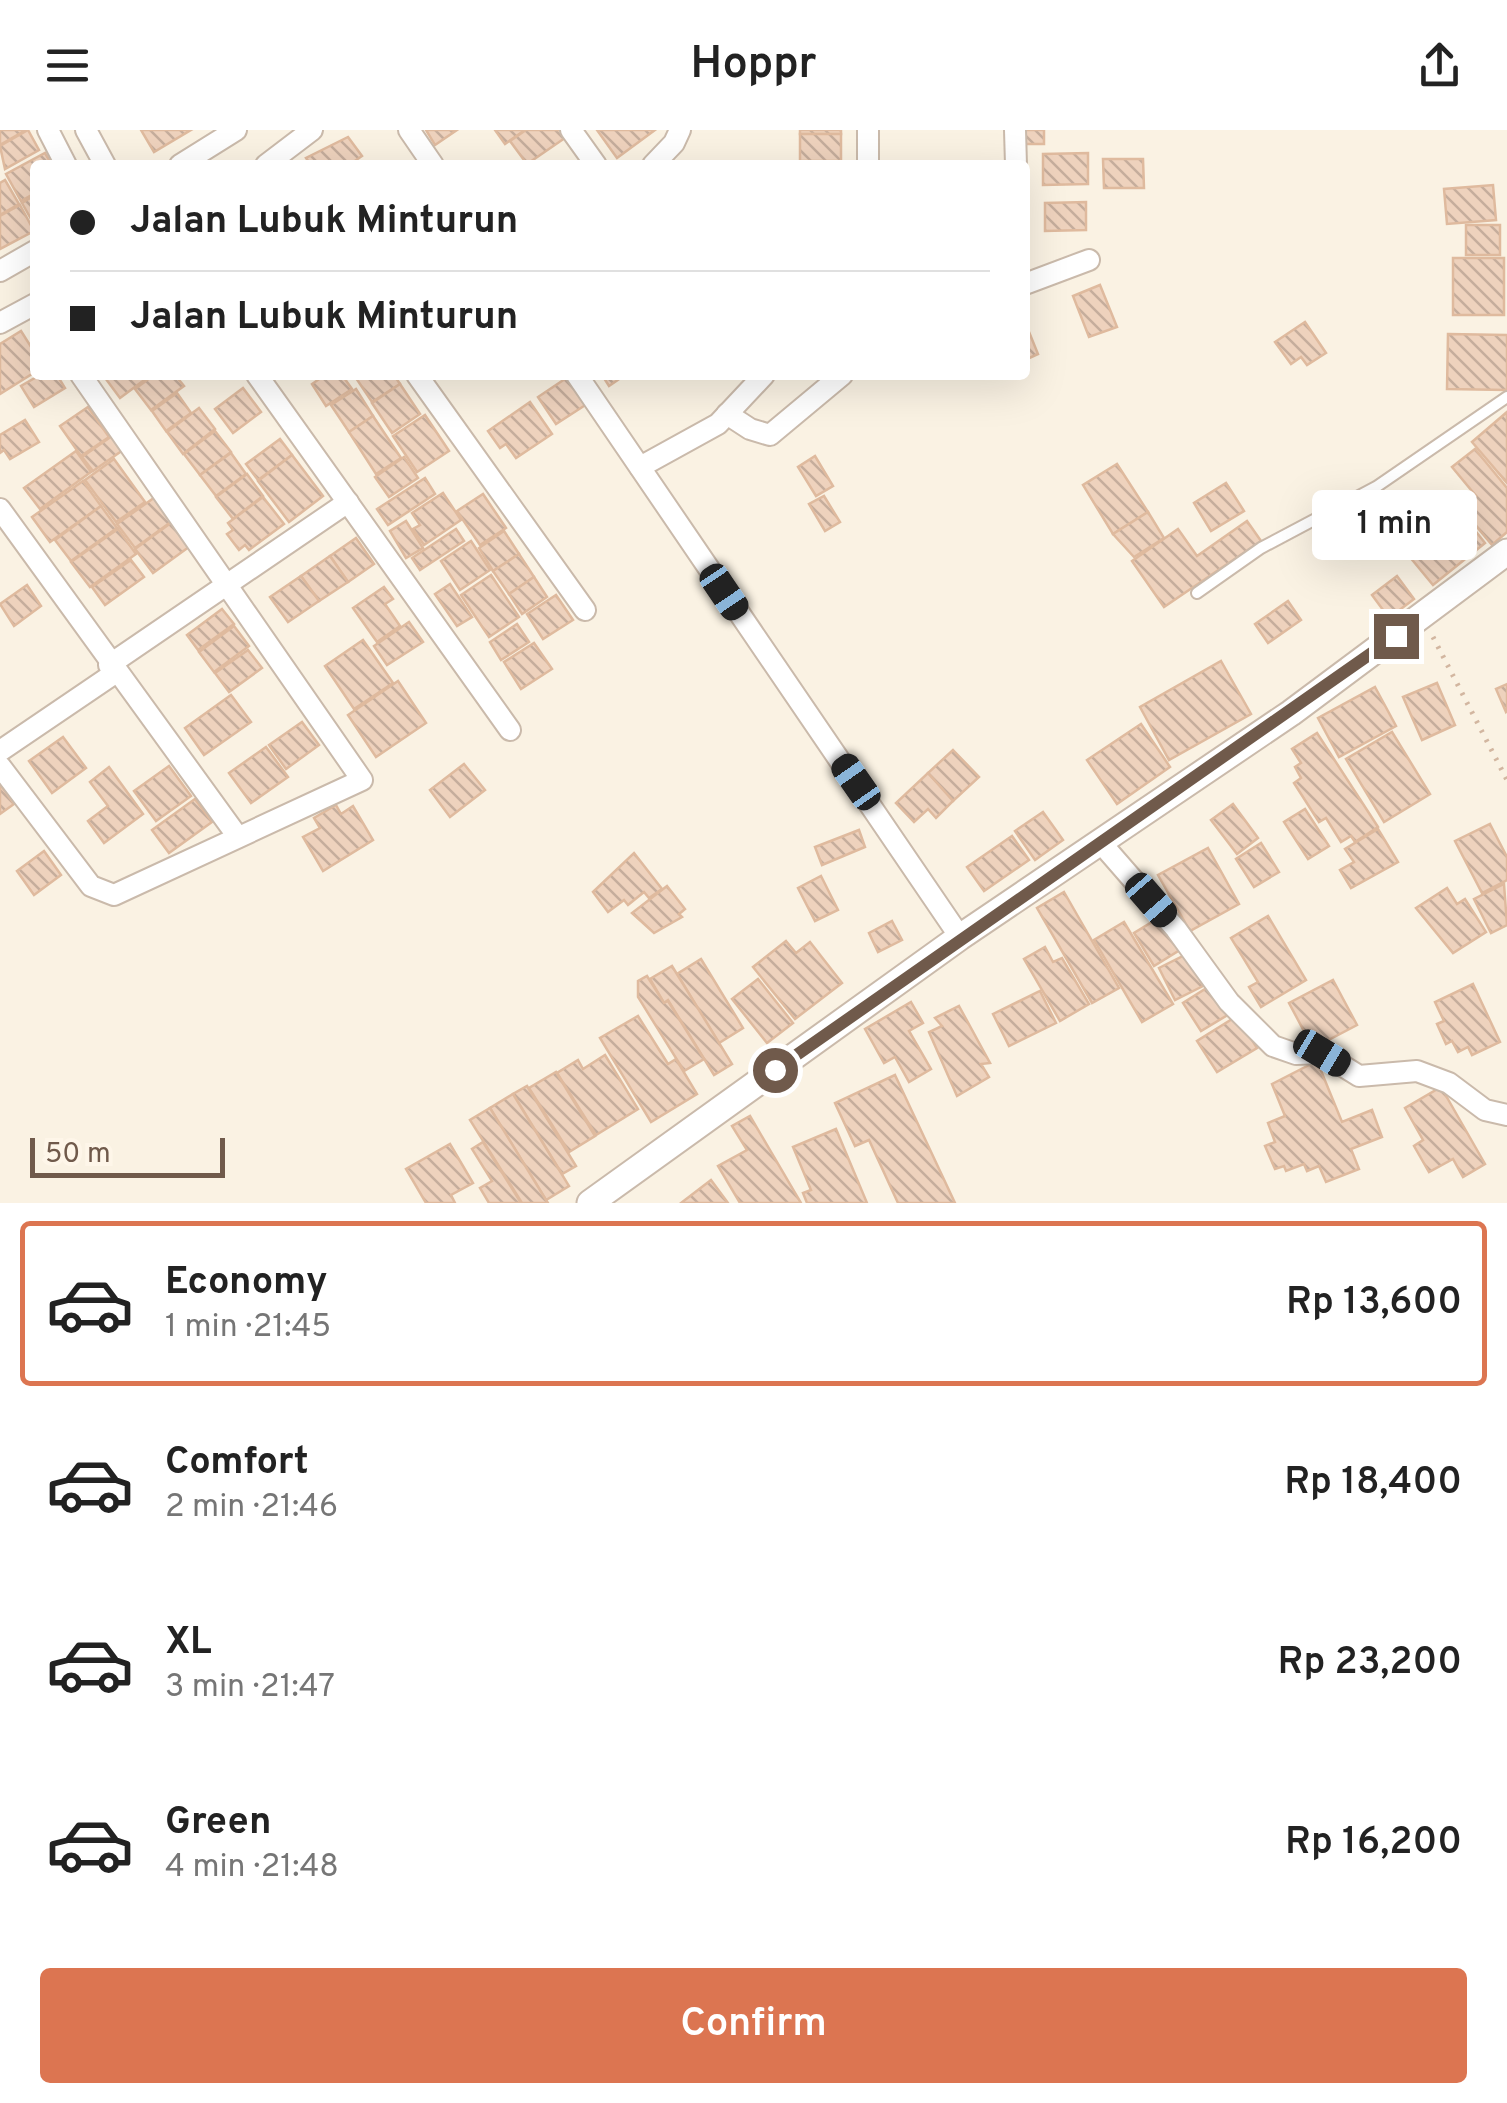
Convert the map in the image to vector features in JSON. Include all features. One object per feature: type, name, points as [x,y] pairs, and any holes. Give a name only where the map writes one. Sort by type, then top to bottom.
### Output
[{"type":"street","points":[[48,130],[63,160]]},
{"type":"street","points":[[86,130],[102,160]]},
{"type":"street","points":[[188,160],[236,130]]},
{"type":"street","points":[[273,160],[312,130]]},
{"type":"street","points":[[409,130],[430,160]]},
{"type":"street","points":[[571,130],[592,160]]},
{"type":"street","points":[[656,160],[680,130]]},
{"type":"street","points":[[868,130],[868,160]]},
{"type":"street","points":[[1015,130],[1016,160]]},
{"type":"street","points":[[0,271],[30,254]]},
{"type":"street","points":[[1030,282],[1089,260]]},
{"type":"street","points":[[0,324],[30,309]]},
{"type":"street","points":[[0,766],[91,886],[114,896],[362,780],[84,380]]},
{"type":"street","points":[[261,380],[510,730]]},
{"type":"street","points":[[421,380],[585,610]]},
{"type":"street","points":[[580,380],[960,937]]},
{"type":"street","points":[[640,468],[718,424],[759,380]]},
{"type":"street","points":[[727,414],[750,430],[770,435],[836,380]]},
{"type":"street","points":[[0,751],[227,584],[348,502]]},
{"type":"street","points":[[0,508],[112,669],[238,838]]},
{"type":"street","points":[[590,1203],[960,937],[1423,617],[1507,552]]},
{"type":"street","points":[[1101,843],[1176,929],[1229,1002],[1273,1046],[1296,1054],[1322,1053],[1359,1076],[1417,1071],[1449,1082],[1484,1110],[1507,1115]]},
{"type":"lane","points":[[1198,593],[1260,548],[1376,487],[1507,397]]},
{"type":"path","points":[[1423,617],[1507,780]]},
{"type":"building","points":[[0,130],[26,130],[0,145]]},
{"type":"building","points":[[28,130],[39,150],[5,169],[0,146]]},
{"type":"building","points":[[141,130],[191,130],[154,152]]},
{"type":"building","points":[[426,130],[457,130],[435,145]]},
{"type":"building","points":[[495,130],[525,130],[505,144]]},
{"type":"building","points":[[526,130],[560,130],[565,138],[533,160],[524,160],[510,141]]},
{"type":"building","points":[[597,130],[655,130],[617,158]]},
{"type":"building","points":[[800,130],[841,130],[841,134],[800,134]]},
{"type":"building","points":[[1024,130],[1044,130],[1044,144],[1023,144]]},
{"type":"building","points":[[800,134],[841,134],[841,160],[800,160]]},
{"type":"building","points":[[348,137],[362,156],[356,160],[306,158]]},
{"type":"building","points":[[1088,153],[1088,184],[1043,185],[1043,154]]},
{"type":"building","points":[[1103,159],[1143,159],[1144,188],[1104,188]]},
{"type":"building","points":[[30,161],[30,196],[21,201],[6,174]]},
{"type":"building","points":[[5,180],[19,204],[0,215],[0,183]]},
{"type":"building","points":[[1493,185],[1496,220],[1447,224],[1444,189]]},
{"type":"building","points":[[30,198],[30,217],[22,203]]},
{"type":"building","points":[[1086,202],[1086,230],[1045,231],[1045,203]]},
{"type":"building","points":[[20,205],[30,224],[30,233],[0,249],[0,216]]},
{"type":"building","points":[[1466,225],[1500,225],[1500,255],[1466,255]]},
{"type":"building","points":[[1453,258],[1504,258],[1504,315],[1453,315]]},
{"type":"building","points":[[1100,285],[1117,327],[1089,337],[1073,296]]},
{"type":"building","points":[[1305,322],[1326,353],[1307,365],[1301,357],[1291,364],[1275,342]]},
{"type":"building","points":[[21,331],[30,345],[30,375],[0,394],[0,344]]},
{"type":"building","points":[[1030,334],[1038,354],[1030,358]]},
{"type":"building","points":[[1448,334],[1507,335],[1507,390],[1447,389]]},
{"type":"building","points":[[31,380],[60,380],[65,388],[34,407],[21,386]]},
{"type":"building","points":[[107,380],[144,380],[120,398]]},
{"type":"building","points":[[147,380],[179,380],[184,386],[151,410],[135,389]]},
{"type":"building","points":[[318,380],[346,380],[352,389],[326,406],[312,384]]},
{"type":"building","points":[[357,380],[397,380],[400,384],[372,402]]},
{"type":"building","points":[[564,380],[570,380],[587,404],[556,424],[538,397]]},
{"type":"building","points":[[400,384],[420,414],[392,433],[372,403]]},
{"type":"building","points":[[243,388],[261,412],[233,433],[215,409]]},
{"type":"building","points":[[356,389],[373,416],[349,432],[331,405]]},
{"type":"building","points":[[177,393],[191,413],[166,431],[152,411]]},
{"type":"building","points":[[530,402],[552,434],[516,458],[506,444],[500,448],[488,431]]},
{"type":"building","points":[[88,407],[109,437],[81,456],[60,426]]},
{"type":"building","points":[[199,408],[215,429],[183,454],[167,432]]},
{"type":"building","points":[[1507,412],[1507,483],[1472,442]]},
{"type":"building","points":[[425,415],[449,451],[417,472],[393,436]]},
{"type":"building","points":[[373,416],[401,458],[376,474],[349,432]]},
{"type":"building","points":[[25,420],[39,442],[10,459],[4,450],[0,453],[0,435]]},
{"type":"building","points":[[215,431],[231,452],[200,475],[184,454]]},
{"type":"building","points":[[112,436],[123,450],[93,471],[82,457]]},
{"type":"building","points":[[280,439],[292,455],[258,480],[246,464]]},
{"type":"building","points":[[1475,449],[1507,488],[1507,532],[1492,545],[1462,509],[1476,496],[1452,467]]},
{"type":"building","points":[[76,451],[91,472],[40,509],[24,488]]},
{"type":"building","points":[[231,453],[246,474],[216,496],[200,475]]},
{"type":"building","points":[[292,455],[323,496],[289,522],[258,481]]},
{"type":"building","points":[[815,456],[833,486],[816,496],[798,467]]},
{"type":"building","points":[[404,457],[418,478],[389,497],[375,477]]},
{"type":"building","points":[[114,459],[145,502],[116,522],[85,480]]},
{"type":"building","points":[[1117,464],[1148,512],[1113,534],[1083,485]]},
{"type":"building","points":[[247,474],[263,496],[233,519],[216,497]]},
{"type":"building","points":[[425,478],[435,494],[388,525],[377,509]]},
{"type":"building","points":[[83,481],[101,506],[50,542],[32,517]]},
{"type":"building","points":[[1226,483],[1244,511],[1211,531],[1194,503]]},
{"type":"building","points":[[443,493],[461,520],[424,545],[413,529],[420,525],[412,513]]},
{"type":"building","points":[[483,494],[506,528],[480,545],[457,511]]},
{"type":"building","points":[[158,495],[175,519],[135,548],[117,524]]},
{"type":"building","points":[[824,496],[840,522],[825,531],[809,504]]},
{"type":"building","points":[[263,497],[284,524],[249,550],[245,545],[239,550],[227,534],[233,530],[228,523]]},
{"type":"building","points":[[101,506],[117,528],[71,561],[55,540]]},
{"type":"building","points":[[1148,512],[1164,538],[1134,557],[1113,534]]},
{"type":"building","points":[[1462,514],[1485,543],[1433,585],[1409,556]]},
{"type":"building","points":[[175,520],[193,544],[153,573],[135,549]]},
{"type":"building","points":[[406,521],[423,548],[406,558],[390,531]]},
{"type":"building","points":[[1247,521],[1261,541],[1164,607],[1132,561],[1178,529],[1197,556]]},
{"type":"building","points":[[118,529],[136,554],[90,587],[71,562]]},
{"type":"building","points":[[456,529],[464,541],[420,570],[412,558]]},
{"type":"building","points":[[504,531],[519,554],[493,571],[479,548]]},
{"type":"building","points":[[356,538],[374,564],[348,582],[330,556]]},
{"type":"building","points":[[471,541],[490,570],[460,590],[441,561]]},
{"type":"building","points":[[519,554],[534,577],[509,594],[493,571]]},
{"type":"building","points":[[330,556],[348,582],[319,601],[301,576]]},
{"type":"building","points":[[131,560],[144,577],[105,605],[92,587]]},
{"type":"building","points":[[491,575],[519,617],[489,637],[461,595]]},
{"type":"building","points":[[301,576],[319,601],[288,622],[270,597]]},
{"type":"building","points":[[1397,576],[1414,599],[1389,618],[1372,595]]},
{"type":"building","points":[[534,577],[547,597],[522,614],[509,594]]},
{"type":"building","points":[[450,584],[472,617],[457,626],[435,594]]},
{"type":"building","points":[[27,585],[41,606],[14,626],[0,604]]},
{"type":"building","points":[[384,587],[393,599],[385,604],[400,626],[377,642],[353,608]]},
{"type":"building","points":[[556,595],[573,620],[543,639],[527,614]]},
{"type":"building","points":[[1288,601],[1301,620],[1268,643],[1255,624]]},
{"type":"building","points":[[222,609],[234,624],[198,650],[187,635]]},
{"type":"building","points":[[409,622],[423,642],[387,665],[374,646]]},
{"type":"building","points":[[517,624],[529,642],[501,660],[490,642]]},
{"type":"building","points":[[234,626],[249,646],[214,672],[199,652]]},
{"type":"building","points":[[363,640],[393,683],[354,709],[325,666]]},
{"type":"building","points":[[534,643],[552,669],[521,689],[504,662]]},
{"type":"building","points":[[248,650],[262,668],[229,692],[215,673]]},
{"type":"building","points":[[1221,661],[1251,714],[1169,760],[1140,707]]},
{"type":"building","points":[[398,681],[426,723],[376,757],[348,715]]},
{"type":"building","points":[[1437,683],[1455,725],[1422,740],[1403,697]]},
{"type":"building","points":[[1507,684],[1507,711],[1506,712],[1496,689]]},
{"type":"building","points":[[1375,687],[1396,726],[1339,757],[1318,718]]},
{"type":"building","points":[[231,695],[251,722],[204,755],[185,728]]},
{"type":"building","points":[[302,722],[319,745],[286,769],[269,745]]},
{"type":"building","points":[[1141,724],[1170,767],[1117,804],[1087,760]]},
{"type":"building","points":[[1392,732],[1430,794],[1384,822],[1346,759]]},
{"type":"building","points":[[1317,733],[1378,827],[1355,842],[1351,836],[1341,842],[1326,818],[1319,822],[1294,783],[1301,778],[1295,767],[1301,763],[1292,749]]},
{"type":"building","points":[[63,737],[86,768],[52,793],[29,761]]},
{"type":"building","points":[[266,747],[288,777],[251,803],[229,773]]},
{"type":"building","points":[[953,750],[979,777],[953,801],[928,773]]},
{"type":"building","points":[[464,764],[485,790],[450,817],[430,790]]},
{"type":"building","points":[[169,766],[191,796],[156,821],[134,791]]},
{"type":"building","points":[[109,767],[143,814],[104,843],[88,821],[108,806],[90,782]]},
{"type":"building","points":[[928,773],[953,801],[936,818],[928,809],[914,822],[896,803]]},
{"type":"building","points":[[0,784],[14,804],[0,814]]},
{"type":"building","points":[[195,799],[212,822],[169,853],[152,830]]},
{"type":"building","points":[[1233,804],[1258,838],[1237,854],[1211,820]]},
{"type":"building","points":[[336,805],[341,814],[353,806],[373,840],[323,871],[303,837],[320,828],[314,818]]},
{"type":"building","points":[[1305,809],[1329,846],[1308,859],[1284,822]]},
{"type":"building","points":[[1043,812],[1063,840],[1035,860],[1015,831]]},
{"type":"building","points":[[1490,824],[1507,857],[1507,880],[1482,893],[1455,841]]},
{"type":"building","points":[[1378,829],[1398,862],[1351,888],[1340,870],[1354,862],[1345,849]]},
{"type":"building","points":[[859,830],[865,847],[822,865],[815,847]]},
{"type":"building","points":[[1012,836],[1029,860],[984,891],[967,867]]},
{"type":"building","points":[[1261,843],[1279,872],[1254,887],[1236,859]]},
{"type":"building","points":[[1208,848],[1239,904],[1190,931],[1158,875]]},
{"type":"building","points":[[44,851],[61,875],[34,895],[17,871]]},
{"type":"building","points":[[634,853],[662,889],[649,898],[644,892],[628,905],[624,900],[608,912],[593,892]]},
{"type":"building","points":[[821,876],[838,910],[815,921],[798,888]]},
{"type":"building","points":[[1504,884],[1507,925],[1491,933],[1474,899]]},
{"type":"building","points":[[667,886],[685,909],[679,914],[682,917],[654,933],[632,913]]},
{"type":"building","points":[[1447,888],[1457,904],[1465,899],[1486,932],[1453,953],[1416,908]]},
{"type":"building","points":[[1064,892],[1119,988],[1092,1003],[1037,908]]},
{"type":"building","points":[[1162,916],[1183,948],[1154,966],[1134,933]]},
{"type":"building","points":[[1268,916],[1306,980],[1261,1007],[1249,987],[1258,982],[1231,938]]},
{"type":"building","points":[[892,921],[902,940],[878,952],[869,933]]},
{"type":"building","points":[[1124,922],[1173,1004],[1142,1022],[1094,940]]},
{"type":"building","points":[[786,941],[796,953],[810,942],[842,983],[795,1019],[753,967]]},
{"type":"building","points":[[1045,947],[1053,962],[1062,958],[1089,1004],[1060,1021],[1024,959]]},
{"type":"building","points":[[1187,954],[1203,986],[1175,1000],[1159,968]]},
{"type":"building","points":[[701,959],[743,1028],[719,1043],[677,974]]},
{"type":"building","points":[[672,966],[732,1064],[714,1075],[668,1000],[664,1003],[650,979]]},
{"type":"building","points":[[647,976],[664,1003],[668,1001],[704,1059],[684,1071],[638,997],[638,981]]},
{"type":"building","points":[[758,979],[793,1023],[767,1043],[732,999]]},
{"type":"building","points":[[1333,980],[1357,1025],[1313,1048],[1289,1003]]},
{"type":"building","points":[[1213,984],[1231,1013],[1201,1031],[1183,1003]]},
{"type":"building","points":[[1473,984],[1500,1042],[1472,1055],[1468,1047],[1458,1052],[1452,1041],[1446,1044],[1437,1024],[1444,1021],[1435,1002]]},
{"type":"building","points":[[1040,991],[1056,1023],[1009,1046],[993,1014]]},
{"type":"building","points":[[911,1002],[923,1023],[909,1031],[931,1069],[909,1082],[895,1057],[884,1063],[865,1029]]},
{"type":"building","points":[[959,1006],[990,1063],[981,1064],[989,1077],[957,1096],[929,1032],[942,1026],[935,1018]]},
{"type":"building","points":[[638,1016],[668,1064],[676,1059],[697,1094],[651,1122],[600,1038]]},
{"type":"building","points":[[1237,1016],[1257,1048],[1217,1072],[1197,1041]]},
{"type":"building","points":[[605,1055],[638,1109],[596,1135],[557,1073],[578,1060],[583,1069]]},
{"type":"building","points":[[1317,1061],[1342,1122],[1372,1110],[1382,1137],[1351,1149],[1359,1169],[1326,1182],[1319,1166],[1307,1171],[1304,1164],[1286,1171],[1284,1166],[1275,1169],[1265,1146],[1275,1142],[1268,1123],[1285,1116],[1272,1084]]},
{"type":"building","points":[[556,1072],[595,1136],[569,1152],[529,1088]]},
{"type":"building","points":[[895,1075],[955,1203],[898,1203],[869,1140],[855,1146],[835,1103]]},
{"type":"building","points":[[527,1086],[576,1166],[562,1174],[513,1094]]},
{"type":"building","points":[[1441,1087],[1485,1164],[1463,1177],[1453,1159],[1429,1172],[1414,1146],[1423,1140],[1405,1108]]},
{"type":"building","points":[[513,1094],[569,1186],[546,1200],[490,1108]]},
{"type":"building","points":[[490,1108],[548,1203],[522,1203],[470,1120]]},
{"type":"building","points":[[750,1116],[801,1203],[740,1203],[718,1166],[747,1150],[732,1126]]},
{"type":"building","points":[[836,1129],[867,1203],[807,1203],[803,1193],[811,1190],[793,1147]]},
{"type":"building","points":[[483,1142],[521,1203],[489,1203],[480,1188],[492,1181],[472,1149]]},
{"type":"building","points":[[450,1144],[473,1183],[451,1195],[455,1203],[426,1203],[406,1169]]},
{"type":"building","points":[[711,1180],[728,1203],[681,1203]]},
{"type":"route","points":[[775,1070],[960,937],[1291,713],[1396,636]]}]
